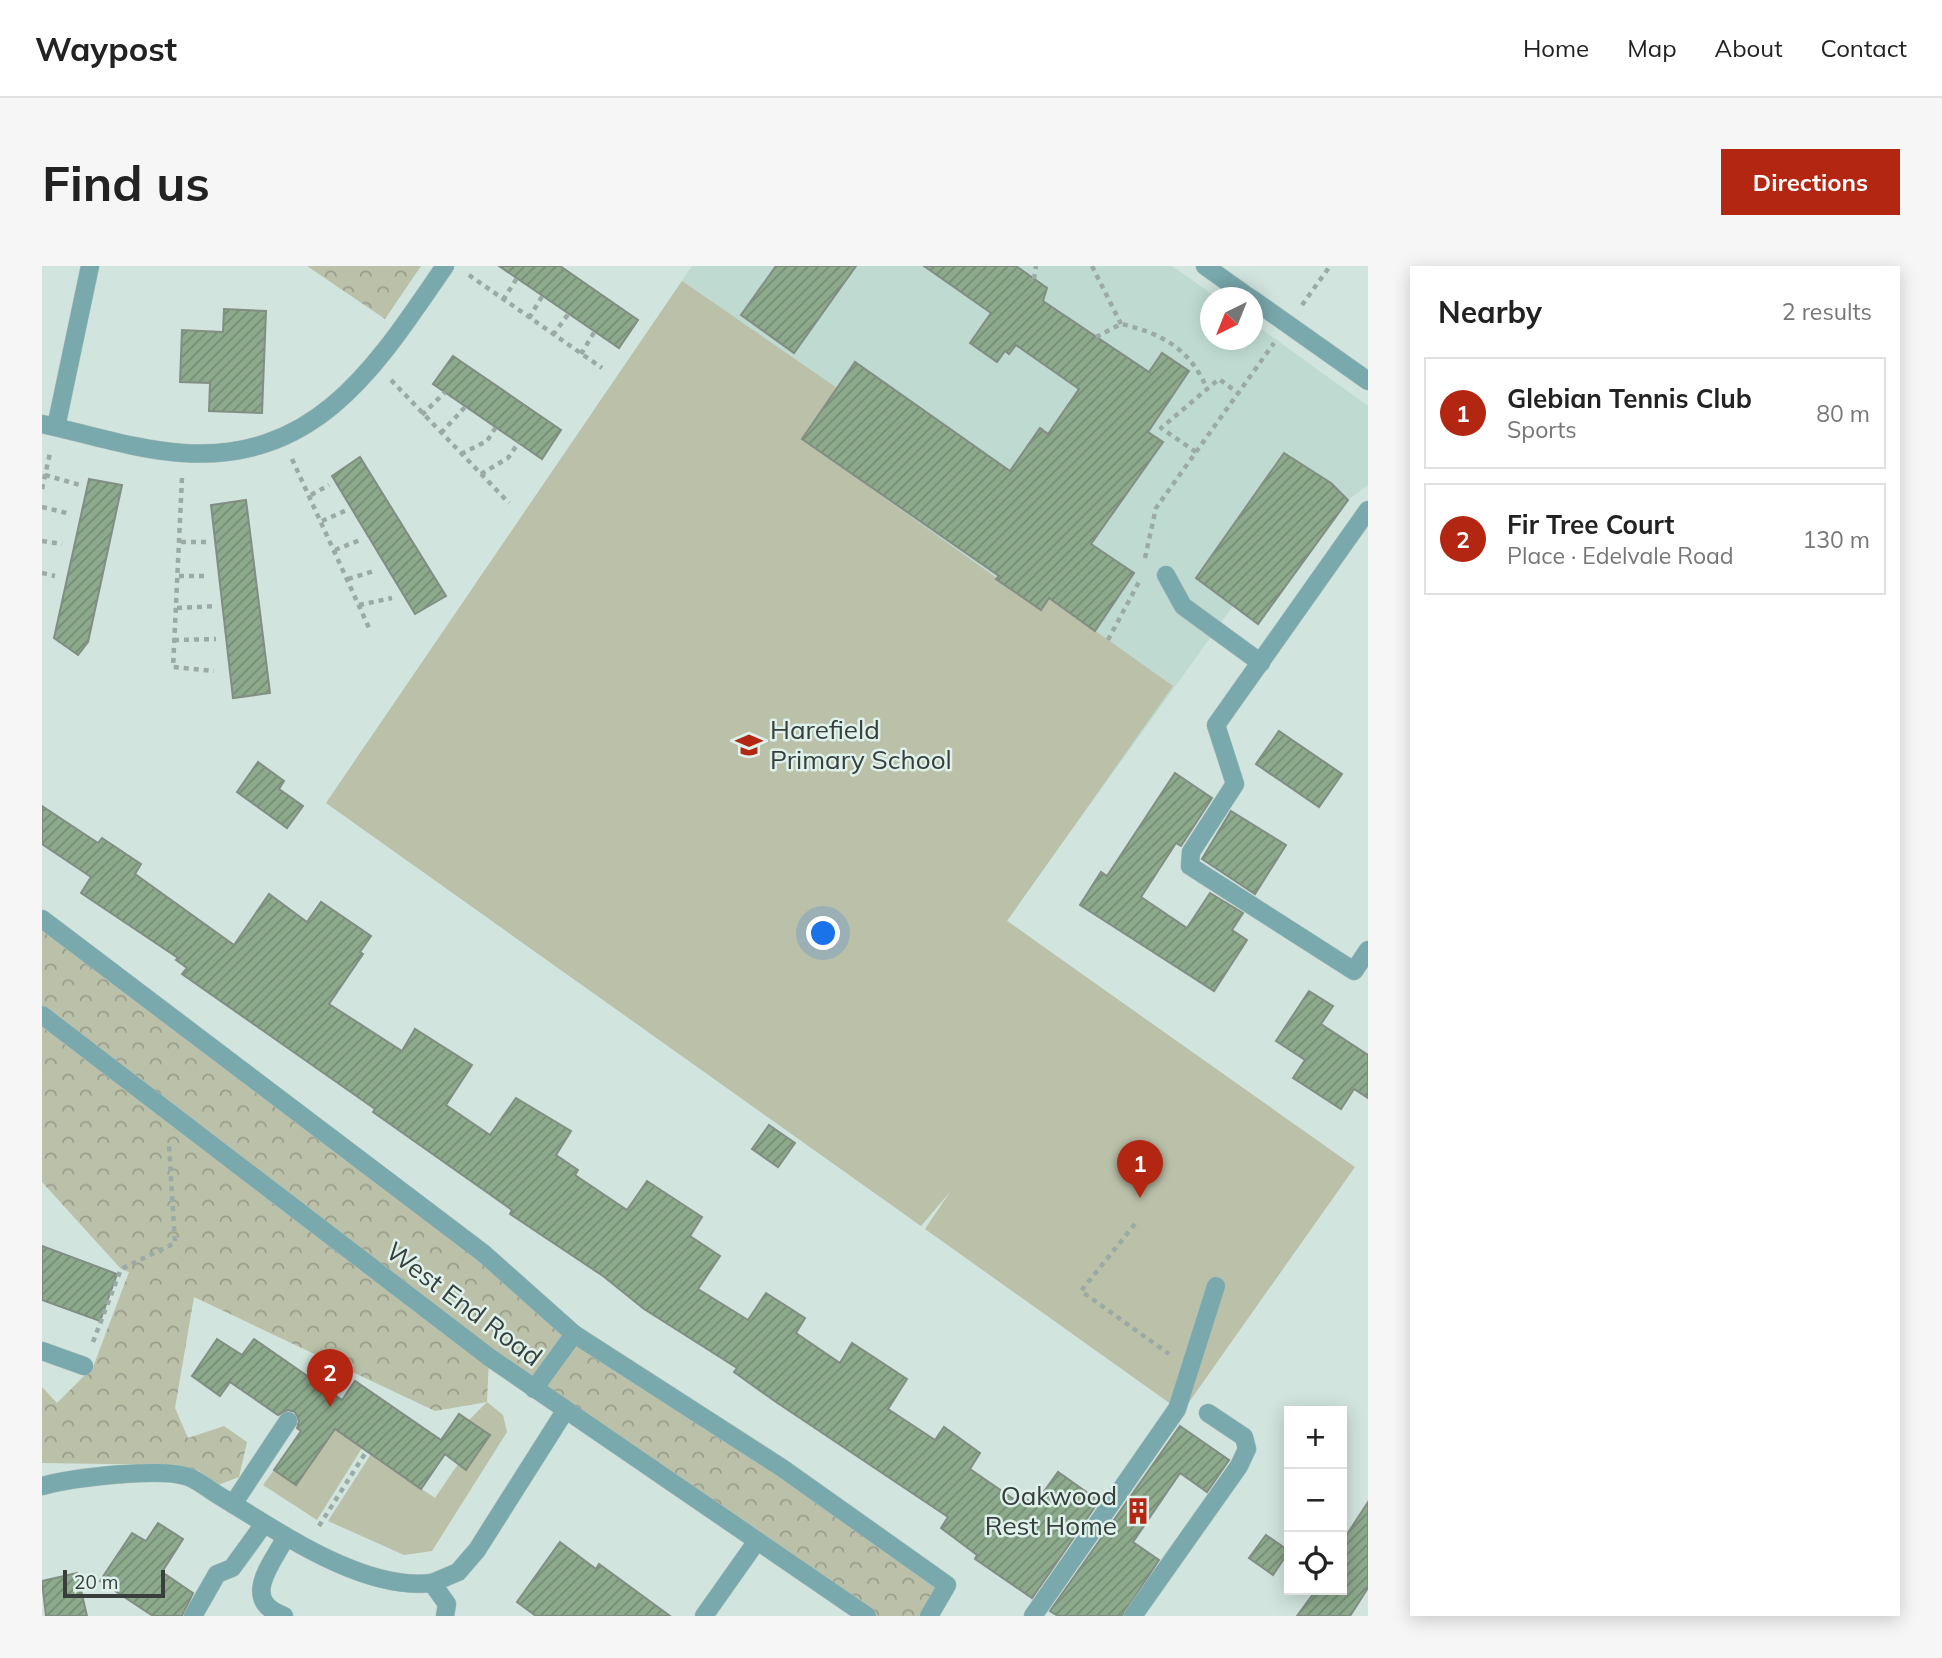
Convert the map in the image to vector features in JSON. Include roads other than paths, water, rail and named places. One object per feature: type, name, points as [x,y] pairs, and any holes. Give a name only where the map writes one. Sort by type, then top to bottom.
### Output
[{"type":"street","points":[[90,266],[49,426],[183,453],[229,450],[281,436],[324,415],[346,397],[376,364],[445,266]]},
{"type":"street","points":[[1205,266],[1235,287]]},
{"type":"street","points":[[1263,306],[1368,381]]},
{"type":"street","points":[[1368,510],[1216,725],[1235,784],[1191,852],[1191,866],[1354,971],[1368,950]]},
{"type":"street","points":[[1166,575],[1183,606],[1261,663]]},
{"type":"street","points":[[42,919],[483,1253],[573,1334],[782,1468],[947,1585],[929,1616]]},
{"type":"street","name":"West End Road","points":[[42,1015],[565,1412],[867,1616]]},
{"type":"street","points":[[1032,1616],[1177,1409],[1216,1286]]},
{"type":"street","points":[[534,1389],[573,1334]]},
{"type":"street","points":[[42,1351],[84,1366]]},
{"type":"street","points":[[42,1486],[144,1474],[189,1477],[305,1547],[367,1573],[408,1586],[432,1583],[458,1572],[477,1550],[565,1412]]},
{"type":"street","points":[[1133,1616],[1239,1466],[1247,1449],[1244,1437],[1208,1413]]},
{"type":"street","points":[[233,1504],[288,1421]]},
{"type":"street","points":[[193,1616],[217,1574],[232,1568],[264,1524]]},
{"type":"street","points":[[284,1616],[269,1610],[262,1602],[261,1590],[263,1579],[286,1537]]},
{"type":"street","points":[[704,1616],[757,1541]]},
{"type":"street","points":[[432,1583],[447,1604],[445,1616]]},
{"type":"place","name":"Harefield Primary School","points":[[749,745]]},
{"type":"place","name":"Glebian Tennis Club","points":[[1140,1198]]},
{"type":"place","name":"Fir Tree Court","points":[[330,1407]]},
{"type":"place","name":"Oakwood Rest Home","points":[[1138,1511]]}]
